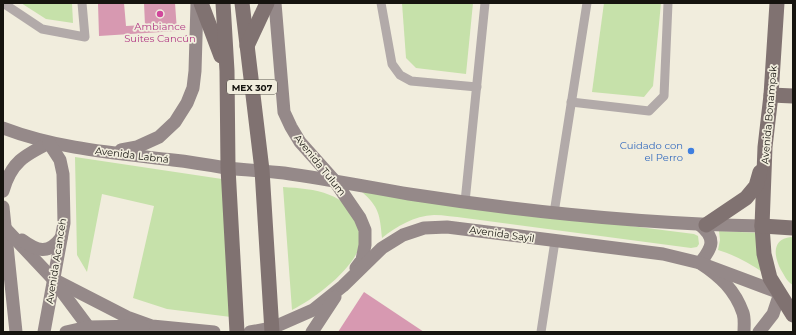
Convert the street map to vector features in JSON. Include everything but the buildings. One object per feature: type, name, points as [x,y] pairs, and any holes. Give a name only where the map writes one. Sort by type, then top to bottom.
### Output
[{"type":"main road","points":[[201,3],[226,71]]},
{"type":"main road","name":"MEX 307","points":[[222,3],[226,71],[228,168],[237,332]]},
{"type":"main road","name":"MEX 307","points":[[242,3],[262,170],[272,330]]},
{"type":"main road","points":[[247,46],[267,3]]},
{"type":"main road","name":"Avenida Bonampak","points":[[777,3],[771,95],[765,147],[762,226],[764,254],[770,278],[786,295]]},
{"type":"main road","points":[[771,95],[793,96]]},
{"type":"main road","points":[[703,225],[746,198],[756,186],[765,147]]},
{"type":"main road","points":[[762,226],[793,228]]},
{"type":"main road","points":[[786,295],[793,315]]},
{"type":"street","points":[[3,3],[42,29],[85,37],[82,3]]},
{"type":"street","points":[[107,153],[137,148],[159,137],[175,122],[187,103],[193,88],[195,71],[197,3]]},
{"type":"street","name":"Avenida Tulum","points":[[275,3],[284,112],[300,142],[334,180],[360,218],[365,230],[365,245],[362,260],[312,332]]},
{"type":"street","points":[[381,3],[392,64],[400,75],[411,81],[478,88]]},
{"type":"street","points":[[465,202],[478,88],[485,3]]},
{"type":"street","points":[[554,213],[587,3]]},
{"type":"street","points":[[571,102],[649,111],[664,96],[668,3]]},
{"type":"street","name":"Avenida Labná","points":[[3,128],[49,143],[107,153],[175,160],[228,168],[262,170]]},
{"type":"street","points":[[3,190],[9,174],[22,158],[49,143]]},
{"type":"street","name":"Avenida Acanceh","points":[[44,332],[64,223],[63,174],[60,160],[49,143]]},
{"type":"street","points":[[22,158],[35,155],[47,155],[61,165]]},
{"type":"street","points":[[262,170],[334,180],[410,194],[554,213],[703,225],[762,226]]},
{"type":"street","points":[[3,207],[16,332]]},
{"type":"street","points":[[703,225],[708,231],[712,243],[708,254],[700,263],[717,274],[732,290],[743,314],[744,332]]},
{"type":"street","points":[[5,227],[32,247],[40,250],[49,249],[61,238]]},
{"type":"street","points":[[5,227],[53,279],[90,330]]},
{"type":"street","name":"Avenida Sayil","points":[[250,332],[272,330],[313,310],[343,286],[382,248],[403,234],[424,228],[447,227],[663,254],[700,263],[786,295]]},
{"type":"street","points":[[541,332],[555,241]]},
{"type":"street","points":[[53,279],[127,317],[152,326]]},
{"type":"street","points":[[759,332],[786,295]]},
{"type":"street","points":[[66,332],[152,326],[214,332]]},
{"type":"green space","points":[[21,3],[72,3],[73,23],[46,19]]},
{"type":"green space","points":[[402,3],[473,3],[466,74],[416,68],[406,58]]},
{"type":"green space","points":[[604,3],[661,3],[653,86],[644,97],[592,92]]},
{"type":"green space","points":[[75,157],[222,179],[231,317],[167,309],[133,298],[154,206],[102,194],[87,272],[77,255]]},
{"type":"green space","points":[[283,187],[318,191],[339,199],[354,215],[360,241],[360,246],[354,257],[340,275],[320,292],[292,310]]},
{"type":"green space","points":[[362,192],[694,234],[698,236],[699,244],[697,247],[691,248],[434,215],[420,217],[406,222],[382,238],[378,212],[368,197]]},
{"type":"green space","points":[[719,231],[761,233],[764,273],[730,254],[718,250],[720,240]]},
{"type":"green space","points":[[791,237],[793,238],[793,285],[787,280],[781,270],[776,254],[777,245],[780,241]]},
{"type":"place","name":"Ambiance Suites Cancún","points":[[160,14]]},
{"type":"place","name":"Cuidado con el Perro","points":[[691,151]]}]
